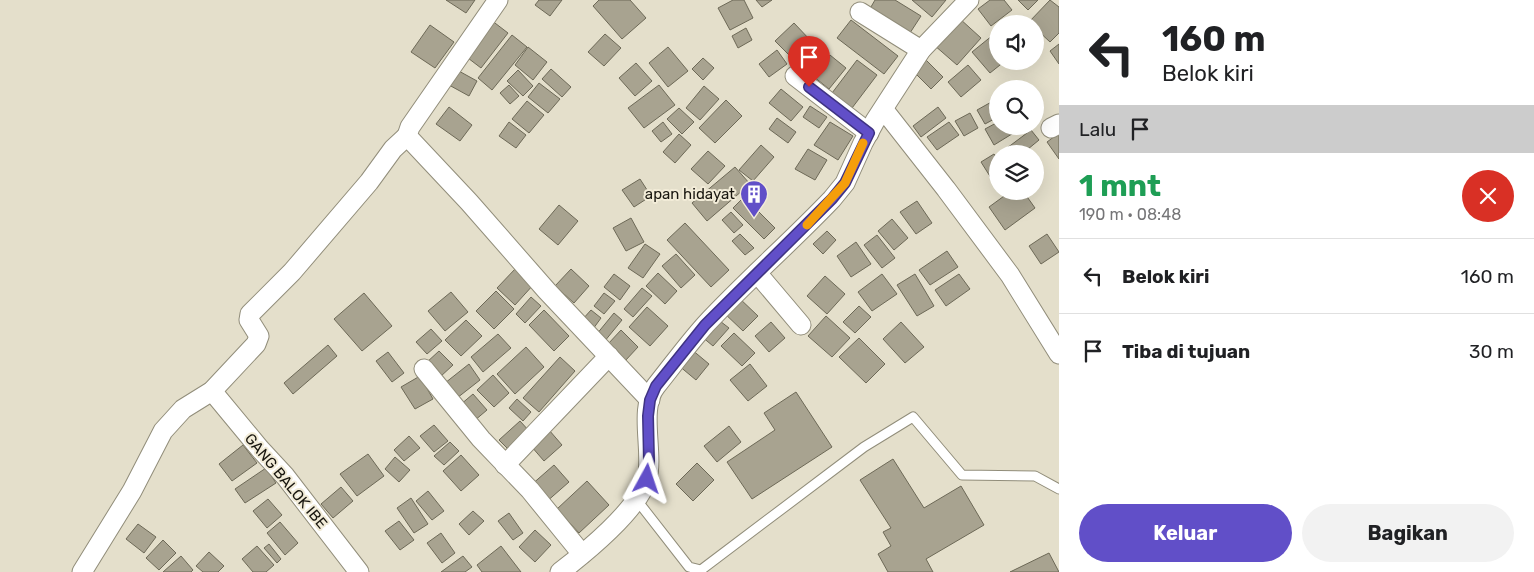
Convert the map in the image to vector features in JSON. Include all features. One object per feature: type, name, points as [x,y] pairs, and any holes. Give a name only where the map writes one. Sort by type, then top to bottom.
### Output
[{"type":"street","points":[[82,572],[132,491],[163,431],[184,409],[212,391],[258,339],[258,333],[249,320],[250,314],[292,272],[369,182],[394,149],[407,136],[410,127],[498,0]]},
{"type":"street","points":[[560,572],[608,530],[636,499],[644,486],[648,471],[650,400],[656,386],[705,325],[818,214],[845,183],[869,133],[922,50],[969,0]]},
{"type":"street","points":[[860,12],[922,50]]},
{"type":"street","points":[[794,76],[869,133]]},
{"type":"street","points":[[884,110],[1010,275],[1059,354]]},
{"type":"street","points":[[407,136],[469,202],[546,291],[650,400]]},
{"type":"street","points":[[757,273],[801,324]]},
{"type":"street","points":[[505,465],[609,356]]},
{"type":"street","points":[[424,369],[475,432],[530,490],[582,554]]},
{"type":"street","name":"GANG BALOK IBE","points":[[212,391],[285,476],[359,572]]},
{"type":"lane","points":[[636,499],[689,567],[695,571],[702,569],[864,447],[913,417],[962,475],[1035,476],[1059,489]]},
{"type":"building","points":[[446,0],[475,0],[466,13]]},
{"type":"building","points":[[539,0],[562,0],[550,16],[535,5]]},
{"type":"building","points":[[599,0],[630,0],[646,18],[622,39],[593,6]]},
{"type":"building","points":[[733,0],[744,0],[753,18],[730,30],[718,8]]},
{"type":"building","points":[[756,0],[772,0],[762,7]]},
{"type":"building","points":[[875,0],[895,0],[921,16],[908,36],[868,12]]},
{"type":"building","points":[[912,0],[946,0],[932,17]]},
{"type":"building","points":[[990,0],[1004,0],[1012,10],[1005,15],[989,15],[989,23],[978,9]]},
{"type":"building","points":[[1018,0],[1038,0],[1028,10]]},
{"type":"building","points":[[1050,0],[1059,7],[1059,33],[1050,42],[1044,36],[1044,15],[1036,15]]},
{"type":"building","points":[[959,18],[981,38],[957,65],[934,45]]},
{"type":"building","points":[[491,20],[508,33],[481,68],[464,55]]},
{"type":"building","points":[[851,20],[898,56],[884,74],[837,38]]},
{"type":"building","points":[[794,23],[811,41],[793,59],[775,41]]},
{"type":"building","points":[[430,25],[454,42],[435,68],[411,52]]},
{"type":"building","points":[[746,28],[752,40],[738,48],[732,36]]},
{"type":"building","points":[[605,34],[621,48],[604,66],[588,52]]},
{"type":"building","points":[[512,35],[527,47],[492,90],[478,78]]},
{"type":"building","points":[[989,38],[989,70],[994,70],[990,73],[972,52]]},
{"type":"building","points":[[1059,44],[1059,64],[1050,51]]},
{"type":"building","points":[[528,47],[547,62],[533,80],[515,65]]},
{"type":"building","points":[[668,47],[688,71],[668,87],[649,63]]},
{"type":"building","points":[[777,50],[787,64],[769,77],[759,64]]},
{"type":"building","points":[[830,55],[846,68],[829,89],[813,76]]},
{"type":"building","points":[[703,58],[714,68],[703,80],[692,69]]},
{"type":"building","points":[[857,60],[877,75],[849,112],[829,97]]},
{"type":"building","points":[[926,60],[943,77],[931,89],[914,72]]},
{"type":"building","points":[[636,63],[652,81],[635,96],[619,78]]},
{"type":"building","points":[[968,65],[981,80],[961,97],[948,82]]},
{"type":"building","points":[[551,69],[571,87],[562,97],[542,79]]},
{"type":"building","points":[[457,70],[477,81],[469,96],[449,85]]},
{"type":"building","points":[[518,70],[533,86],[523,96],[507,81]]},
{"type":"building","points":[[539,83],[560,99],[548,113],[528,97]]},
{"type":"building","points":[[509,85],[519,96],[510,104],[500,93]]},
{"type":"building","points":[[659,85],[675,105],[644,128],[628,108]]},
{"type":"building","points":[[704,86],[719,99],[700,120],[686,108]]},
{"type":"building","points":[[781,89],[803,107],[791,121],[769,103]]},
{"type":"building","points":[[726,100],[742,116],[715,143],[699,128]]},
{"type":"building","points":[[527,101],[544,115],[529,133],[512,119]]},
{"type":"building","points":[[989,103],[989,122],[985,124],[977,110]]},
{"type":"building","points":[[810,106],[827,117],[819,128],[803,117]]},
{"type":"building","points":[[449,107],[472,125],[460,141],[436,124]]},
{"type":"building","points":[[938,107],[946,118],[921,137],[913,126]]},
{"type":"building","points":[[679,108],[694,122],[682,134],[667,119]]},
{"type":"building","points":[[970,113],[978,128],[964,136],[955,121]]},
{"type":"building","points":[[777,118],[796,132],[788,143],[769,129]]},
{"type":"building","points":[[509,122],[526,135],[516,148],[499,136]]},
{"type":"building","points":[[663,122],[672,134],[661,142],[652,131]]},
{"type":"building","points":[[830,122],[853,136],[838,160],[814,145]]},
{"type":"building","points":[[949,122],[959,135],[937,150],[927,137]]},
{"type":"building","points":[[989,127],[989,135],[1010,135],[994,145],[985,129]]},
{"type":"building","points":[[1059,133],[1059,159],[1047,142]]},
{"type":"building","points":[[679,134],[691,145],[675,163],[663,152]]},
{"type":"building","points":[[1024,135],[1035,135],[1039,140],[1033,145],[1011,145]]},
{"type":"building","points":[[761,145],[774,157],[753,181],[739,170]]},
{"type":"building","points":[[808,149],[827,160],[815,180],[795,169]]},
{"type":"building","points":[[708,151],[725,166],[708,184],[691,169]]},
{"type":"building","points":[[989,157],[989,175],[981,162]]},
{"type":"building","points":[[735,167],[750,184],[707,221],[692,203]]},
{"type":"building","points":[[640,179],[651,196],[634,207],[622,190]]},
{"type":"building","name":"apan hidayat","points":[[744,197],[775,228],[764,239],[733,208]]},
{"type":"building","points":[[999,200],[1029,200],[1035,208],[1005,230],[989,207]]},
{"type":"building","points":[[917,201],[932,223],[916,234],[900,212]]},
{"type":"building","points":[[559,205],[578,221],[558,245],[539,229]]},
{"type":"building","points":[[731,212],[743,225],[734,233],[722,220]]},
{"type":"building","points":[[631,218],[644,242],[626,251],[613,228]]},
{"type":"building","points":[[892,219],[908,238],[894,250],[878,231]]},
{"type":"building","points":[[685,223],[729,270],[711,287],[667,240]]},
{"type":"building","points":[[827,231],[836,240],[823,254],[813,244]]},
{"type":"building","points":[[740,234],[754,248],[745,255],[732,241]]},
{"type":"building","points":[[1047,234],[1059,252],[1041,264],[1029,246]]},
{"type":"building","points":[[877,235],[895,258],[882,268],[864,245]]},
{"type":"building","points":[[856,242],[871,264],[851,277],[837,256]]},
{"type":"building","points":[[645,244],[660,254],[643,278],[628,268]]},
{"type":"building","points":[[947,251],[958,267],[930,285],[919,270]]},
{"type":"building","points":[[676,254],[695,275],[681,288],[662,266]]},
{"type":"building","points":[[516,268],[534,284],[515,305],[497,288]]},
{"type":"building","points":[[571,269],[589,286],[574,303],[555,286]]},
{"type":"building","points":[[658,273],[677,291],[665,304],[646,286]]},
{"type":"building","points":[[614,274],[630,286],[620,300],[604,287]]},
{"type":"building","points":[[882,274],[897,294],[872,311],[858,292]]},
{"type":"building","points":[[915,274],[934,306],[917,316],[897,285]]},
{"type":"building","points":[[959,274],[970,289],[946,306],[935,290]]},
{"type":"building","points":[[825,276],[845,294],[827,314],[807,296]]},
{"type":"building","points":[[642,288],[652,296],[633,317],[624,309]]},
{"type":"building","points":[[496,291],[514,309],[494,329],[476,311]]},
{"type":"building","points":[[451,292],[468,312],[445,331],[428,311]]},
{"type":"building","points":[[364,293],[392,326],[362,351],[334,319]]},
{"type":"building","points":[[604,293],[615,301],[604,314],[594,306]]},
{"type":"building","points":[[737,296],[758,316],[743,331],[722,311]]},
{"type":"building","points":[[531,297],[541,306],[525,323],[516,314]]},
{"type":"building","points":[[859,306],[871,317],[855,333],[843,322]]},
{"type":"building","points":[[647,307],[668,326],[650,346],[629,327]]},
{"type":"building","points":[[544,310],[569,336],[554,351],[529,325]]},
{"type":"building","points":[[591,310],[601,318],[593,329],[582,320]]},
{"type":"building","points":[[614,313],[622,320],[604,342],[596,335]]},
{"type":"building","points":[[826,316],[850,338],[832,357],[808,336]]},
{"type":"building","points":[[716,318],[729,328],[713,346],[701,336]]},
{"type":"building","points":[[466,320],[482,336],[461,356],[445,340]]},
{"type":"building","points":[[771,322],[785,338],[769,352],[755,336]]},
{"type":"building","points":[[901,322],[924,347],[905,363],[883,339]]},
{"type":"building","points":[[431,329],[442,341],[427,354],[416,342]]},
{"type":"building","points":[[621,330],[638,347],[625,361],[608,344]]},
{"type":"building","points":[[734,333],[755,353],[742,366],[721,346]]},
{"type":"building","points":[[498,334],[511,348],[483,372],[471,357]]},
{"type":"building","points":[[859,338],[885,364],[866,383],[839,357]]},
{"type":"building","points":[[328,345],[337,356],[293,394],[284,383]]},
{"type":"building","points":[[526,347],[544,367],[515,394],[497,374]]},
{"type":"building","points":[[691,349],[709,364],[696,380],[678,365]]},
{"type":"building","points":[[439,351],[453,365],[440,377],[426,363]]},
{"type":"building","points":[[388,352],[404,373],[392,382],[376,361]]},
{"type":"building","points":[[560,357],[575,371],[539,412],[523,398]]},
{"type":"building","points":[[469,364],[480,380],[457,398],[445,383]]},
{"type":"building","points":[[750,364],[767,386],[748,401],[730,380]]},
{"type":"building","points":[[493,375],[509,393],[494,407],[477,390]]},
{"type":"building","points":[[420,376],[433,399],[415,409],[401,387]]},
{"type":"building","points":[[796,392],[832,447],[752,499],[727,462],[775,430],[764,413]]},
{"type":"building","points":[[473,394],[487,410],[474,421],[460,405]]},
{"type":"building","points":[[517,399],[531,412],[523,421],[509,408]]},
{"type":"building","points":[[520,421],[531,433],[511,452],[499,440]]},
{"type":"building","points":[[434,425],[448,441],[434,452],[420,436]]},
{"type":"building","points":[[729,426],[741,442],[717,462],[704,446]]},
{"type":"building","points":[[549,430],[562,445],[544,461],[531,446]]},
{"type":"building","points":[[409,436],[420,448],[404,461],[394,450]]},
{"type":"building","points":[[450,442],[459,451],[444,465],[434,456]]},
{"type":"building","points":[[243,445],[257,463],[232,481],[219,464]]},
{"type":"building","points":[[368,454],[384,476],[357,496],[340,474]]},
{"type":"building","points":[[461,455],[479,475],[461,491],[443,471]]},
{"type":"building","points":[[395,457],[410,470],[399,482],[385,469]]},
{"type":"building","points":[[893,459],[924,508],[961,486],[984,525],[926,559],[933,572],[888,572],[878,554],[891,546],[883,532],[891,528],[860,480]]},
{"type":"building","points":[[697,463],[714,480],[693,501],[676,484]]},
{"type":"building","points":[[554,465],[569,482],[545,503],[530,486]]},
{"type":"building","points":[[266,468],[276,483],[245,503],[235,489]]},
{"type":"building","points":[[587,481],[609,505],[579,533],[557,509]]},
{"type":"building","points":[[341,487],[353,501],[333,518],[321,504]]},
{"type":"building","points":[[428,491],[444,511],[432,520],[416,501]]},
{"type":"building","points":[[411,498],[428,524],[414,533],[397,508]]},
{"type":"building","points":[[268,499],[282,515],[267,528],[253,511]]},
{"type":"building","points":[[473,511],[484,521],[469,535],[459,524]]},
{"type":"building","points":[[509,513],[523,533],[513,540],[498,521]]},
{"type":"building","points":[[399,521],[414,540],[400,550],[385,531]]},
{"type":"building","points":[[280,522],[298,543],[285,555],[267,533]]},
{"type":"building","points":[[138,524],[156,537],[144,553],[126,539]]},
{"type":"building","points":[[535,530],[551,545],[535,562],[519,547]]},
{"type":"building","points":[[441,533],[455,553],[442,563],[427,543]]},
{"type":"building","points":[[163,540],[176,553],[159,570],[146,558]]},
{"type":"building","points":[[269,544],[281,559],[277,563],[264,548]]},
{"type":"building","points":[[257,546],[274,565],[266,572],[253,572],[242,559]]},
{"type":"building","points":[[501,546],[521,572],[482,572],[477,565]]},
{"type":"building","points":[[209,552],[224,566],[218,572],[203,572],[196,566]]},
{"type":"building","points":[[1049,553],[1059,572],[1010,572]]},
{"type":"building","points":[[181,556],[193,570],[191,572],[163,572]]},
{"type":"building","points":[[463,556],[472,567],[465,572],[441,572]]},
{"type":"slow traffic","points":[[807,225],[845,183],[863,143]]},
{"type":"place","name":"apan hidayat","points":[[754,218]]},
{"type":"route","points":[[647,479],[649,461],[648,416],[650,400],[656,386],[705,325],[832,199],[845,183],[869,133],[809,87]]}]
